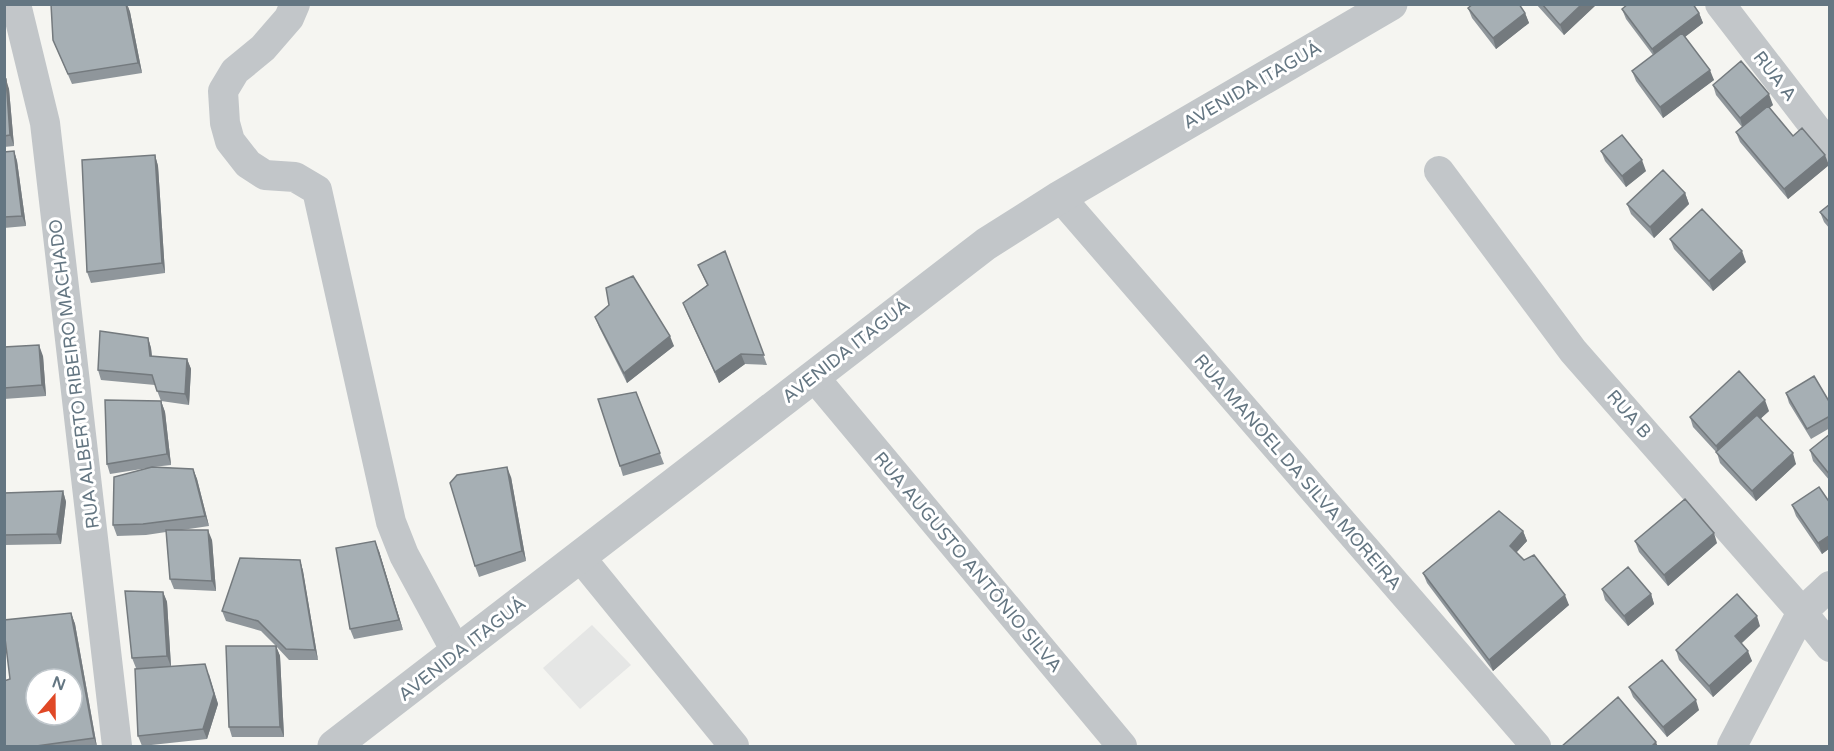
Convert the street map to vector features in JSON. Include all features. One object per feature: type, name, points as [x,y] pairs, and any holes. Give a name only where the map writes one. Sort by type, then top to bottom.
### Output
[{"type":"street","name":"RUA ALBERTO RIBEIRO MACHADO","points":[[16,4],[45,123],[117,747]]},
{"type":"street","points":[[295,4],[289,18],[262,48],[235,71],[223,91],[225,123],[230,141],[248,165],[266,175],[295,177],[317,190],[391,522],[404,555],[457,653]]},
{"type":"street","name":"AVENIDA ITAGUÁ","points":[[334,747],[986,244],[1060,197],[1391,4]]},
{"type":"street","name":"RUA A","points":[[1720,4],[1830,147]]},
{"type":"street","name":"RUA B","points":[[1440,171],[1573,351],[1802,612],[1830,647]]},
{"type":"street","name":"RUA MANOEL DA SILVA MOREIRA","points":[[1060,197],[1536,747]]},
{"type":"street","name":"RUA AUGUSTO ANTÔNIO SILVA","points":[[814,376],[1122,747]]},
{"type":"street","points":[[580,557],[734,747]]},
{"type":"street","points":[[1732,747],[1802,612],[1830,586]]},
{"type":"shaded area","points":[[592,625],[631,665],[580,709],[543,668]]},
{"type":"building","points":[[51,4],[126,4],[138,63],[68,74],[53,40]]},
{"type":"building","points":[[1473,4],[1519,4],[1525,13],[1493,38],[1468,8]]},
{"type":"building","points":[[1542,4],[1582,4],[1560,25]]},
{"type":"building","points":[[1628,4],[1693,4],[1699,13],[1652,49],[1622,9]]},
{"type":"building","points":[[1682,33],[1710,70],[1660,107],[1632,71]]},
{"type":"building","points":[[1741,61],[1769,94],[1740,118],[1713,85]]},
{"type":"building","points":[[4,79],[6,79],[10,135],[4,136]]},
{"type":"building","points":[[1768,106],[1793,136],[1802,128],[1825,155],[1784,189],[1736,132]]},
{"type":"building","points":[[1622,135],[1642,160],[1622,176],[1601,151]]},
{"type":"building","points":[[14,151],[22,216],[4,217],[4,152]]},
{"type":"building","points":[[155,155],[162,263],[87,272],[82,160]]},
{"type":"building","points":[[1663,170],[1685,193],[1650,227],[1627,204]]},
{"type":"building","points":[[1830,204],[1830,223],[1820,212]]},
{"type":"building","points":[[1702,209],[1742,251],[1709,281],[1670,239]]},
{"type":"building","points":[[725,251],[764,355],[741,354],[715,372],[683,303],[708,285],[698,265]]},
{"type":"building","points":[[633,276],[670,336],[624,373],[595,317],[609,305],[606,288]]},
{"type":"building","points":[[100,331],[148,338],[150,356],[187,359],[185,394],[157,391],[152,375],[98,370]]},
{"type":"building","points":[[39,345],[42,385],[4,388],[4,347]]},
{"type":"building","points":[[1739,371],[1765,400],[1716,446],[1690,417]]},
{"type":"building","points":[[1814,376],[1830,403],[1830,416],[1807,429],[1786,393]]},
{"type":"building","points":[[636,392],[660,453],[620,466],[598,399]]},
{"type":"building","points":[[105,400],[161,401],[167,454],[107,464]]},
{"type":"building","points":[[1757,415],[1793,453],[1752,491],[1716,452]]},
{"type":"building","points":[[1830,434],[1830,475],[1810,450]]},
{"type":"building","points":[[152,467],[193,469],[205,516],[143,524],[113,525],[114,477]]},
{"type":"building","points":[[507,467],[522,551],[475,566],[450,483],[457,475]]},
{"type":"building","points":[[1819,487],[1830,503],[1830,535],[1818,543],[1792,505]]},
{"type":"building","points":[[63,491],[57,534],[4,535],[4,493]]},
{"type":"building","points":[[1685,499],[1714,533],[1664,575],[1635,541]]},
{"type":"building","points":[[1499,511],[1523,531],[1510,546],[1524,560],[1534,555],[1565,595],[1489,660],[1423,573]]},
{"type":"building","points":[[166,530],[208,530],[212,581],[170,579]]},
{"type":"building","points":[[375,541],[399,620],[350,629],[336,548]]},
{"type":"building","points":[[240,558],[300,560],[315,650],[286,649],[258,621],[222,611]]},
{"type":"building","points":[[1628,567],[1651,594],[1624,616],[1602,589]]},
{"type":"building","points":[[125,591],[163,592],[167,656],[132,658]]},
{"type":"building","points":[[1737,594],[1757,616],[1735,636],[1748,651],[1709,686],[1676,650]]},
{"type":"building","points":[[71,613],[81,667],[24,667],[24,727],[84,727],[84,684],[94,738],[29,747],[4,747],[4,681],[10,679],[4,620]]},
{"type":"building","points":[[226,646],[276,646],[280,727],[229,727]]},
{"type":"building","points":[[1662,660],[1696,700],[1663,727],[1629,687]]},
{"type":"building","points":[[205,664],[214,694],[203,729],[138,736],[135,669]]},
{"type":"building","points":[[1618,697],[1656,742],[1651,747],[1561,747]]}]
